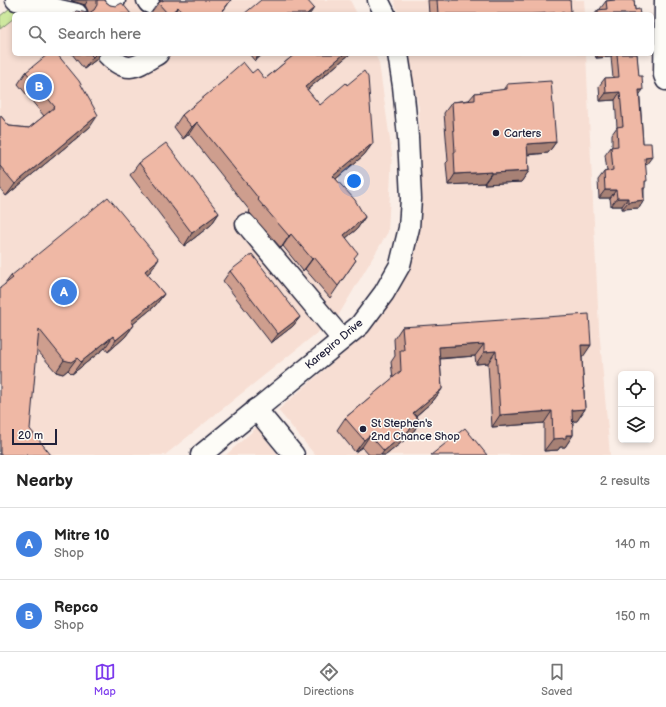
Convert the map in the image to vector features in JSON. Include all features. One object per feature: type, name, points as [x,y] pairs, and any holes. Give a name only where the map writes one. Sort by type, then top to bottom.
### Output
[{"type":"street","points":[[16,0],[68,12]]},
{"type":"street","points":[[378,0],[384,12]]},
{"type":"street","points":[[665,0],[664,75],[666,80]]},
{"type":"street","points":[[109,56],[119,65],[133,67],[154,56]]},
{"type":"street","name":"Karepiro Drive","points":[[201,455],[360,325],[384,293],[400,265],[409,228],[412,199],[408,144],[398,56]]},
{"type":"street","points":[[246,224],[342,339]]},
{"type":"street","points":[[256,409],[294,455]]},
{"type":"shaded area","points":[[38,0],[350,0],[356,12],[23,12]]},
{"type":"shaded area","points":[[394,0],[584,0],[585,12],[397,12]]},
{"type":"shaded area","points":[[12,20],[12,56],[376,56],[379,63],[392,154],[388,232],[338,316],[165,455],[0,455],[0,29]]},
{"type":"shaded area","points":[[407,56],[586,56],[599,329],[610,455],[315,455],[278,410],[370,330],[400,279],[412,233],[420,175],[419,108]]},
{"type":"shaded area","points":[[257,427],[278,455],[226,455]]},
{"type":"green space","points":[[14,5],[27,8],[22,12],[12,12],[12,20],[0,29],[0,16]]},
{"type":"building","points":[[97,0],[105,0],[110,5],[116,6],[122,3],[129,12],[91,12],[97,5]]},
{"type":"building","points":[[164,0],[231,0],[222,12],[182,12],[178,7],[172,12],[166,12],[158,3]]},
{"type":"building","points":[[261,0],[307,0],[314,8],[309,12],[246,12]]},
{"type":"building","points":[[437,0],[570,0],[571,12],[438,12]]},
{"type":"building","points":[[634,0],[635,10],[639,9],[640,12],[598,12],[598,10],[607,9],[606,1]]},
{"type":"building","points":[[46,56],[59,56],[79,81],[98,115],[15,184],[0,166],[0,115],[9,126],[29,128],[55,107],[26,72]]},
{"type":"building","points":[[293,56],[342,56],[305,87],[320,105],[346,83],[347,85],[364,71],[368,77],[373,143],[333,176],[355,200],[365,217],[344,235],[358,253],[354,258],[356,260],[338,286],[314,257],[312,259],[291,234],[289,236],[258,200],[259,199],[197,122],[192,127],[182,115],[228,77],[227,76],[243,62],[252,73],[257,69],[265,79]]},
{"type":"building","points":[[617,56],[637,56],[639,76],[642,76],[643,90],[639,90],[643,143],[651,143],[652,157],[645,158],[647,181],[645,181],[645,188],[643,188],[644,200],[628,202],[628,198],[617,198],[616,190],[605,190],[604,172],[613,170],[611,147],[618,146],[617,127],[623,126],[620,92],[606,93],[605,78],[619,77]]},
{"type":"building","name":"Carters","points":[[551,81],[556,142],[527,144],[529,171],[455,174],[452,102],[475,100],[475,93],[507,89],[507,84]]},
{"type":"building","points":[[166,143],[219,213],[192,233],[139,163]]},
{"type":"building","points":[[108,197],[159,259],[145,271],[164,294],[131,321],[134,325],[116,340],[113,336],[81,362],[77,358],[71,362],[64,360],[39,329],[30,429],[51,455],[0,455],[0,288],[13,278],[11,276]]},
{"type":"building","points":[[252,254],[300,317],[278,334],[230,271]]},
{"type":"building","points":[[589,314],[591,345],[581,345],[585,409],[572,410],[573,435],[566,435],[566,438],[553,439],[552,411],[500,415],[496,351],[484,352],[484,344],[439,347],[442,389],[413,413],[420,421],[384,451],[370,435],[364,440],[345,418],[401,371],[400,350],[404,350],[402,327]]},
{"type":"building","points":[[465,428],[487,455],[431,455]]},
{"type":"place","name":"Repco","points":[[39,87]]},
{"type":"place","name":"Carters","points":[[496,133]]},
{"type":"place","name":"Mitre 10","points":[[64,292]]},
{"type":"place","name":"St Stephen's 2nd Chance Shop","points":[[363,429]]}]
